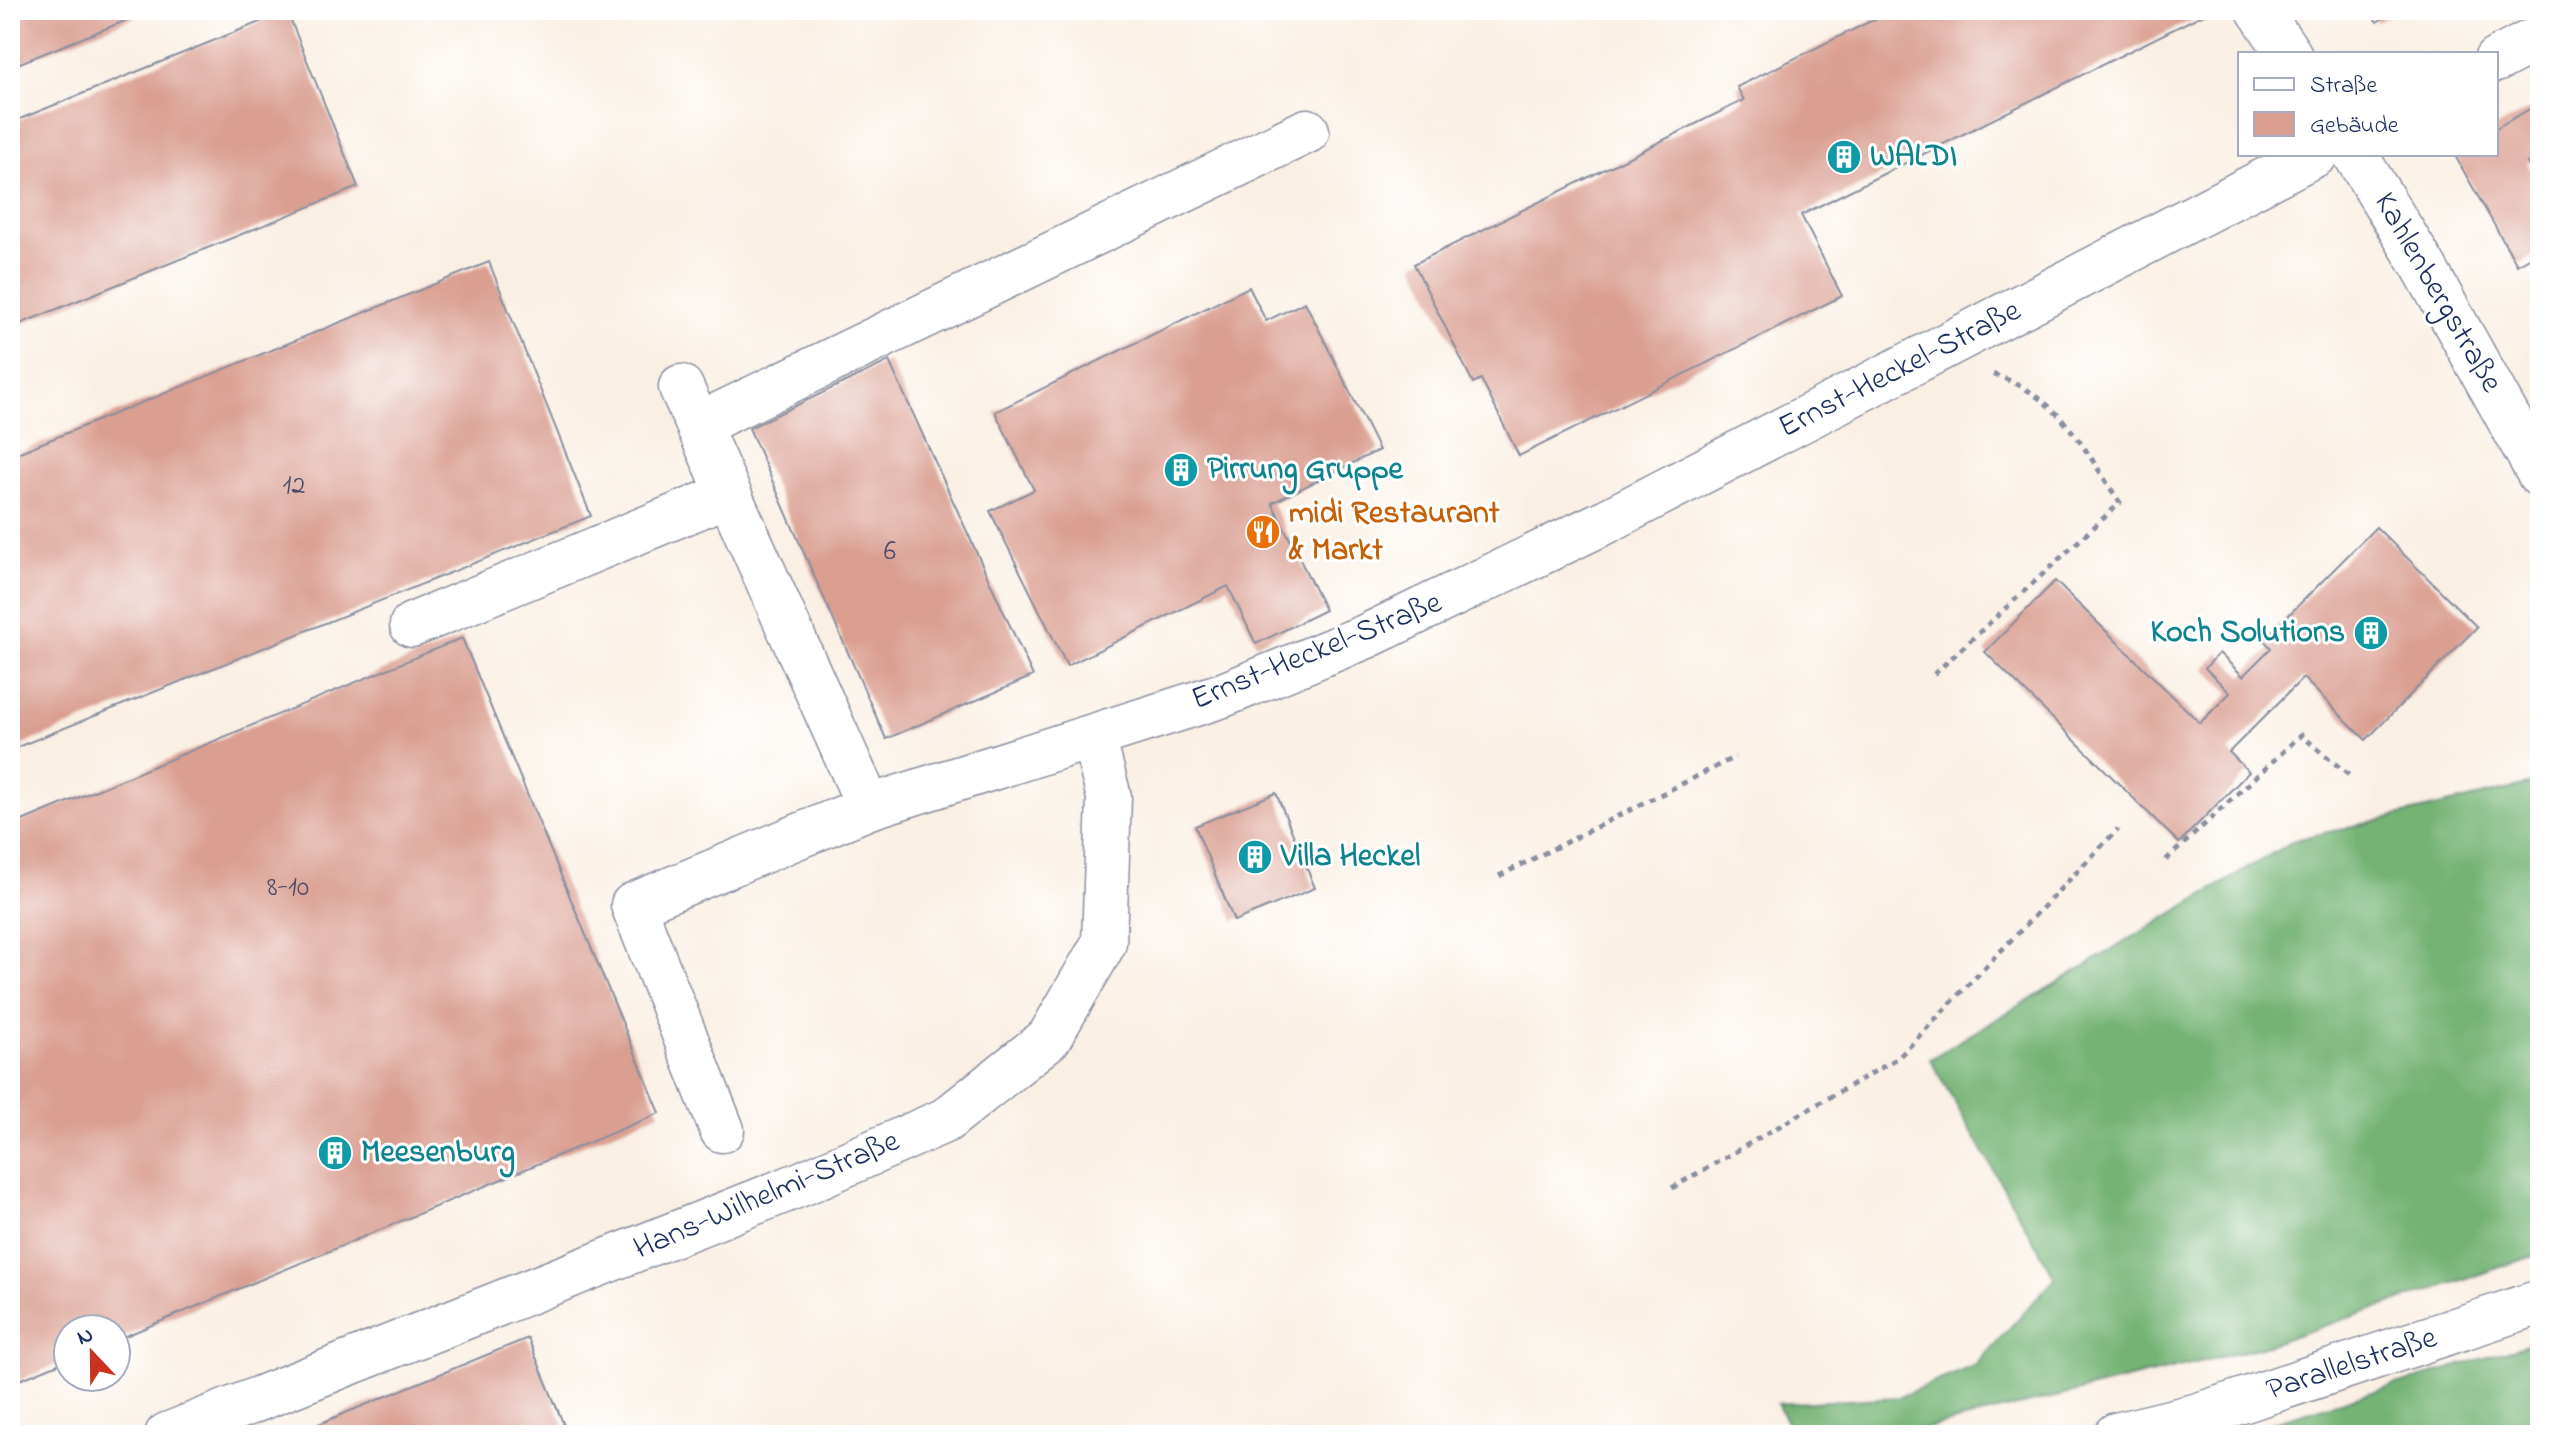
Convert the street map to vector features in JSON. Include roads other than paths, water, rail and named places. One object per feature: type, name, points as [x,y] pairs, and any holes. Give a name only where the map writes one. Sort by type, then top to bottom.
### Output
[{"type":"street","points":[[2259,10],[2288,52]]},
{"type":"street","points":[[2498,59],[2540,37]]},
{"type":"street","points":[[869,807],[727,495],[690,406],[1307,131]]},
{"type":"street","name":"Ernst-Heckel-Straße","points":[[722,1130],[633,905],[869,807],[1223,695],[1436,604],[1621,514],[2312,156]]},
{"type":"street","name":"Kahlenbergstraße","points":[[2356,156],[2424,267],[2540,475]]},
{"type":"street","points":[[412,625],[727,495]]},
{"type":"street","name":"Hans-Wilhelmi-Straße","points":[[167,1435],[787,1190],[946,1120],[1049,1038],[1104,943],[1109,797],[1093,736]]},
{"type":"street","name":"Parallelstraße","points":[[2116,1435],[2199,1415],[2540,1302]]},
{"type":"place","name":"WALDI","points":[[1844,157]]},
{"type":"place","name":"Pirrung Gruppe","points":[[1181,470]]},
{"type":"place","name":"midi Restaurant & Markt","points":[[1263,532]]},
{"type":"place","name":"Koch Solutions","points":[[2371,633]]},
{"type":"place","name":"Villa Heckel","points":[[1255,857]]},
{"type":"place","name":"Meesenburg","points":[[335,1153]]}]
